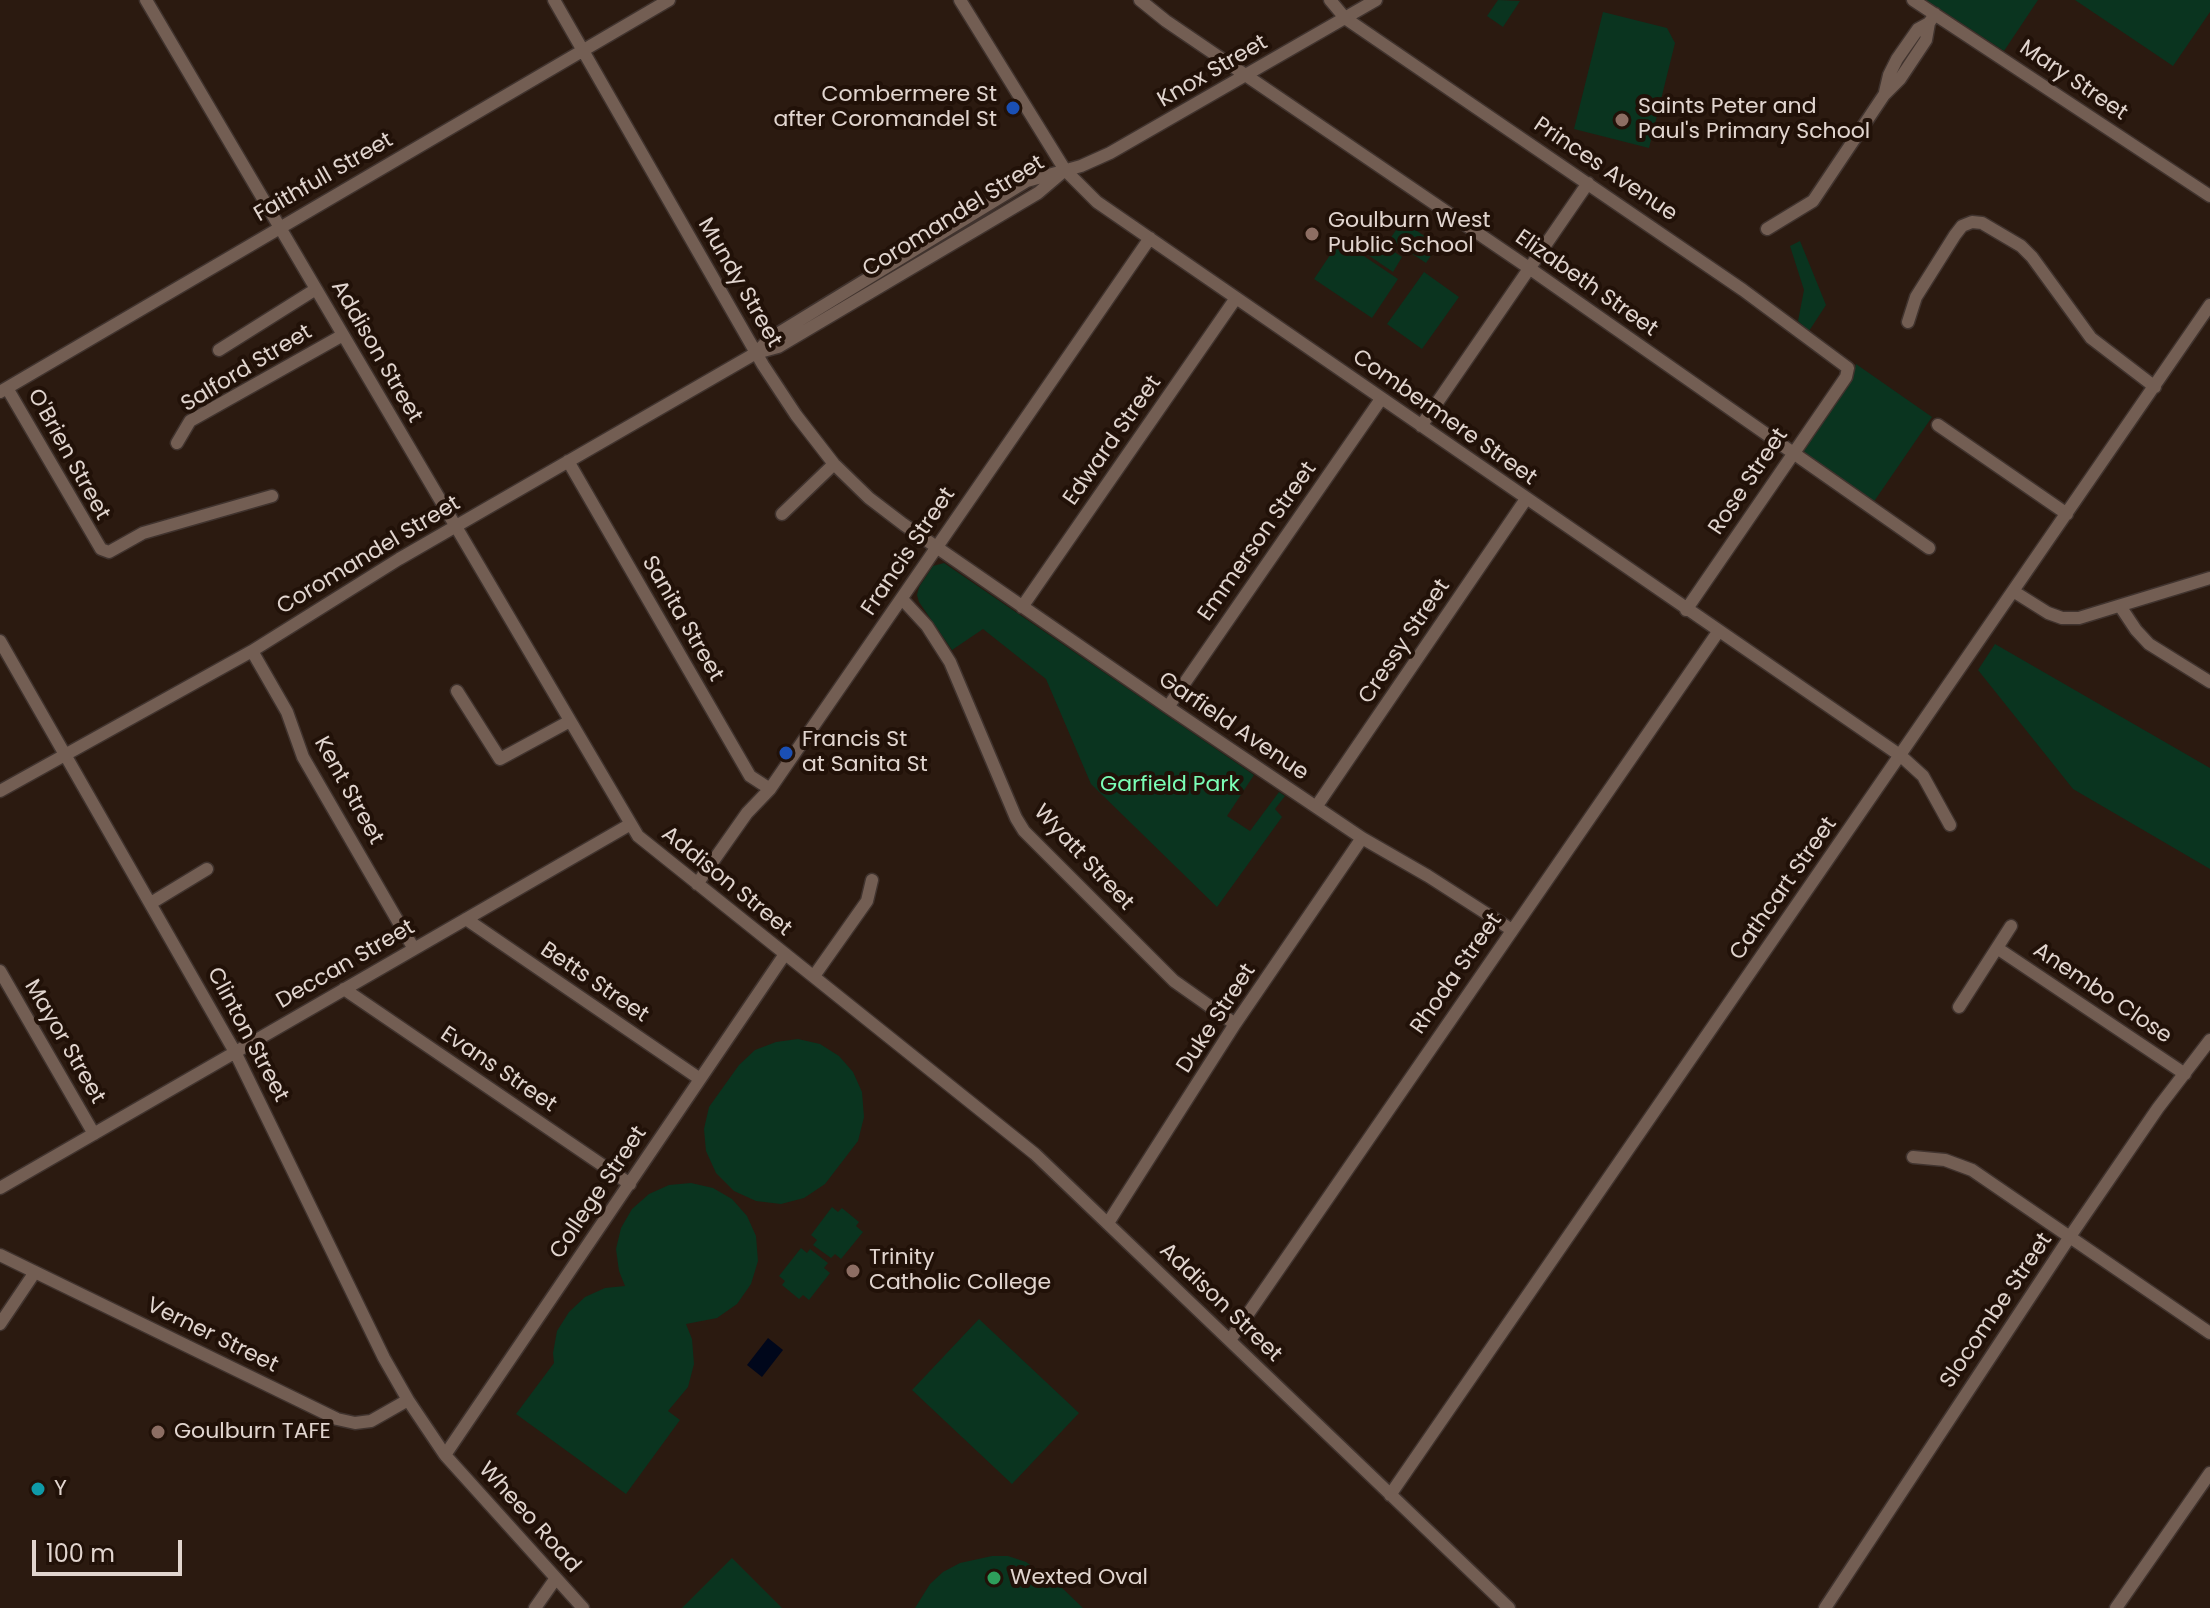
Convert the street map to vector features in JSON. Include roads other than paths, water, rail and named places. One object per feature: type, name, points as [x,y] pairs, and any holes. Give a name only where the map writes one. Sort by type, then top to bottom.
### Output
[{"type":"street","name":"Addison Street","points":[[146,0],[638,836],[1017,1139],[1509,1608]]},
{"type":"street","name":"Mundy Street","points":[[554,0],[756,353],[796,415],[834,464],[869,498],[936,547]]},
{"type":"street","name":"Faithfull Street","points":[[4,390],[669,0]]},
{"type":"street","name":"Combermere Street","points":[[960,0],[1065,170],[1097,202],[1901,756],[1923,776],[1950,825]]},
{"type":"street","name":"Elizabeth Street","points":[[1140,0],[1166,21],[1529,268],[1929,548]]},
{"type":"street","name":"Princes Avenue","points":[[1330,0],[1345,18],[1845,363],[1848,368],[1846,377]]},
{"type":"street","name":"Knox Street","points":[[1065,170],[1110,153],[1376,0]]},
{"type":"street","name":"Mary Street","points":[[1913,0],[1932,19],[2210,196]]},
{"type":"street","points":[[1767,229],[1813,201],[1884,95],[1900,79],[1926,40],[1932,19]]},
{"type":"street","name":"Coromandel Street","points":[[836,305],[897,260],[1027,181],[1065,170]]},
{"type":"street","name":"Coromandel Street","points":[[0,791],[252,651],[456,526],[756,353],[769,339],[905,272],[1038,193],[1065,170]]},
{"type":"street","points":[[1421,426],[1588,183]]},
{"type":"street","points":[[965,219],[973,232]]},
{"type":"street","points":[[1908,322],[1916,297],[1955,235],[1962,226],[1972,222],[1982,223],[2021,246],[2091,338],[2155,387]]},
{"type":"street","name":"Francis Street","points":[[697,884],[747,813],[770,789],[1150,238]]},
{"type":"street","points":[[897,260],[905,272]]},
{"type":"street","points":[[219,350],[316,289]]},
{"type":"street","name":"Edward Street","points":[[1022,607],[1236,298]]},
{"type":"street","name":"Cathcart Street","points":[[1390,1495],[2210,305]]},
{"type":"street","name":"Salford Street","points":[[177,443],[190,421],[343,335]]},
{"type":"street","name":"Rose Street","points":[[1686,610],[1846,377]]},
{"type":"street","name":"O'Brien Street","points":[[4,390],[101,549],[109,552],[143,533],[272,496]]},
{"type":"street","name":"Emmerson Street","points":[[1168,707],[1381,399]]},
{"type":"street","points":[[1938,425],[2067,514]]},
{"type":"street","name":"Sanita Street","points":[[568,461],[750,776],[770,789]]},
{"type":"street","points":[[782,514],[834,464]]},
{"type":"street","name":"Cressy Street","points":[[1316,807],[1526,499]]},
{"type":"street","name":"Garfield Avenue","points":[[936,547],[1362,838],[1512,930]]},
{"type":"street","points":[[2013,591],[2048,613],[2062,618],[2079,618],[2210,578]]},
{"type":"street","name":"Wyatt Street","points":[[902,599],[927,626],[950,662],[1024,831],[1174,981],[1235,1024]]},
{"type":"street","points":[[2120,606],[2149,644],[2210,682]]},
{"type":"street","name":"Rhoda Street","points":[[1230,1340],[1718,632]]},
{"type":"street","name":"Clinton Street","points":[[0,641],[235,1052],[384,1358],[445,1455]]},
{"type":"street","name":"Kent Street","points":[[252,651],[287,712],[303,757],[414,949]]},
{"type":"street","points":[[457,691],[500,759],[570,721]]},
{"type":"street","name":"Deccan Street","points":[[0,1188],[629,825]]},
{"type":"street","name":"Duke Street","points":[[1108,1223],[1235,1024],[1362,838]]},
{"type":"street","points":[[151,903],[207,869]]},
{"type":"street","points":[[814,976],[867,901],[872,880]]},
{"type":"street","name":"Betts Street","points":[[466,919],[700,1079]]},
{"type":"street","name":"Anembo Close","points":[[1959,1007],[2011,926]]},
{"type":"street","name":"Anembo Close","points":[[1997,948],[2185,1074]]},
{"type":"street","name":"College Street","points":[[445,1455],[785,954]]},
{"type":"street","name":"Mayor Street","points":[[0,971],[94,1134]]},
{"type":"street","name":"Evans Street","points":[[344,989],[630,1184]]},
{"type":"street","name":"Slocombe Street","points":[[1825,1608],[2071,1235],[2158,1108],[2210,1040]]},
{"type":"street","points":[[1913,1157],[1945,1160],[1972,1170],[2210,1333]]},
{"type":"street","name":"Verner Street","points":[[0,1255],[337,1419],[355,1423],[371,1421],[408,1400]]},
{"type":"street","points":[[0,1324],[35,1272]]},
{"type":"street","name":"Wheeo Road","points":[[445,1455],[583,1608]]},
{"type":"street","points":[[2116,1608],[2210,1473]]},
{"type":"street","points":[[535,1608],[556,1578]]},
{"type":"water","points":[[768,1338],[783,1350],[762,1377],[747,1365]]},
{"type":"place","name":"Combermere St after Coromandel St","points":[[1013,108]]},
{"type":"place","name":"Saints Peter and Paul's Primary School","points":[[1622,120]]},
{"type":"place","name":"Goulburn West Public School","points":[[1312,234]]},
{"type":"place","name":"Francis St at Sanita St","points":[[786,753]]},
{"type":"place","name":"Trinity Catholic College","points":[[853,1271]]},
{"type":"place","name":"Goulburn TAFE","points":[[158,1432]]},
{"type":"place","name":"Y","points":[[38,1489]]},
{"type":"place","name":"Wexted Oval","points":[[994,1578]]},
{"type":"park label","name":"Garfield Park","points":[[1170,785]]}]
